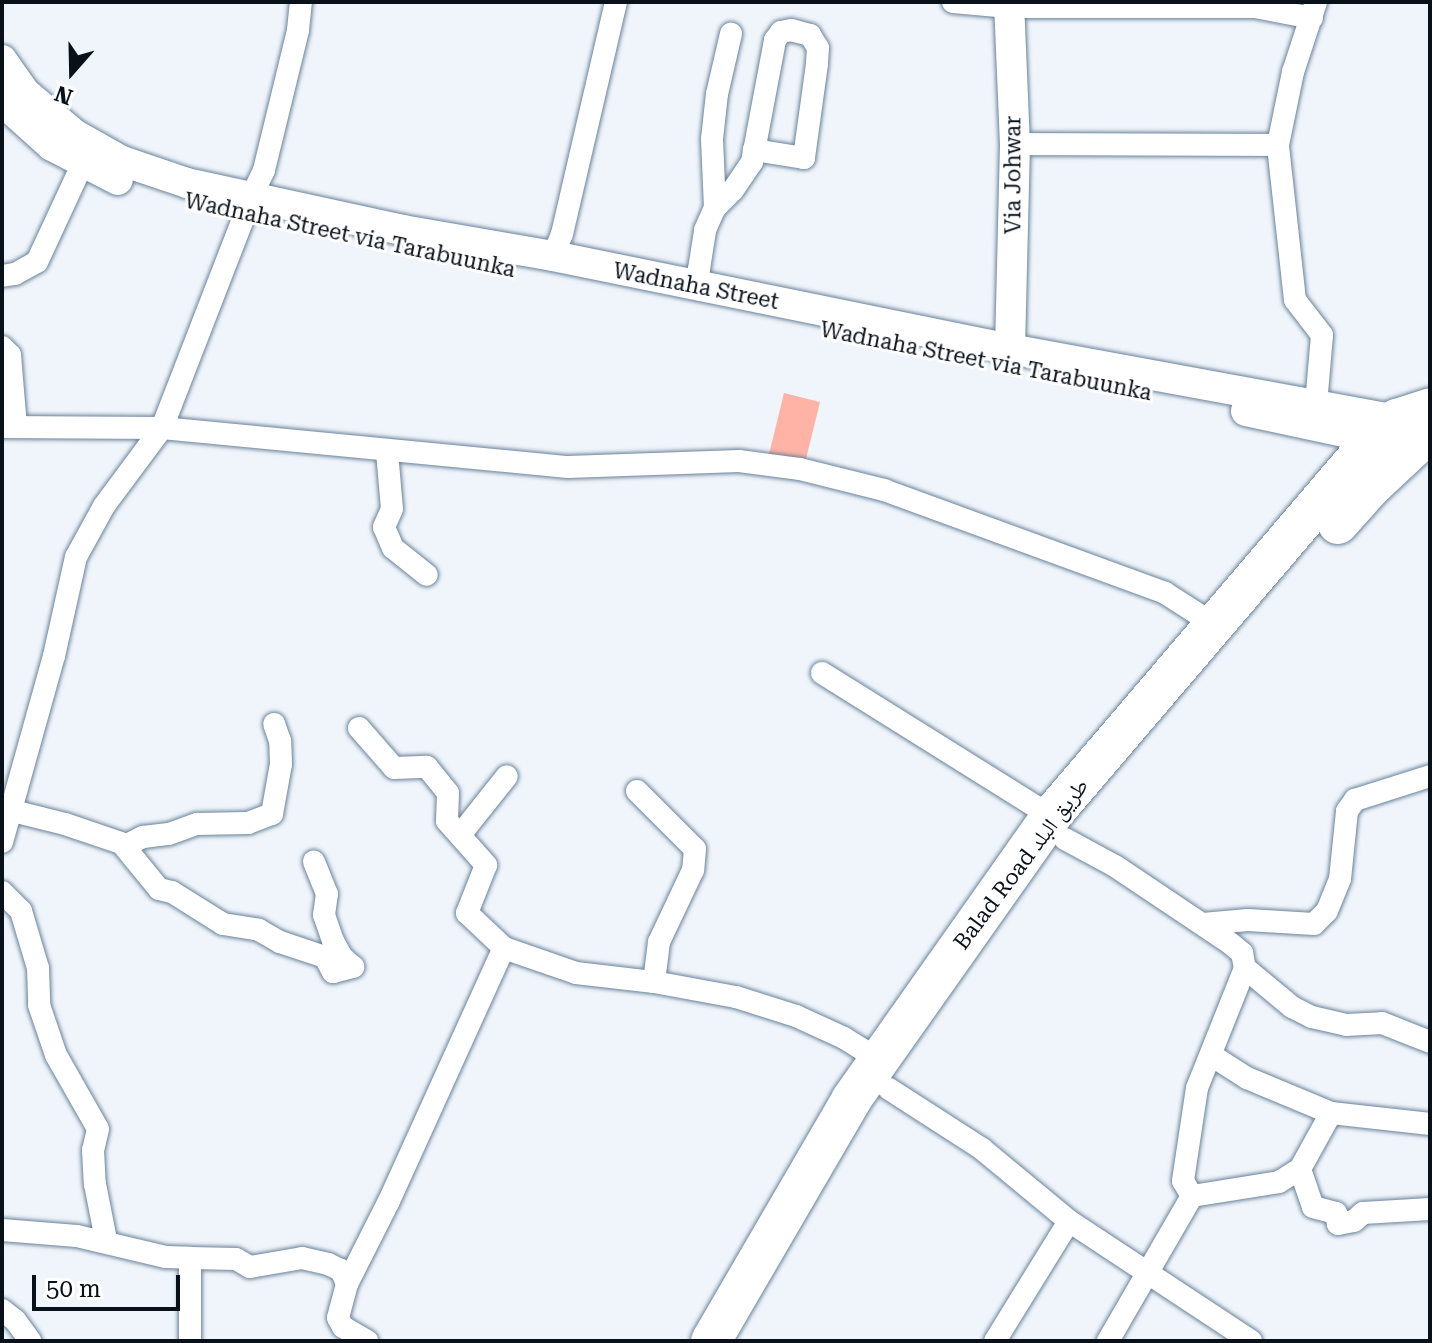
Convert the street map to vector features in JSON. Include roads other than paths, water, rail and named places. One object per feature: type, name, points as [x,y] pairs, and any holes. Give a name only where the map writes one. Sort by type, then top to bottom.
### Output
[{"type":"highway","name":"Balad Road طريق البلد","points":[[711,1341],[883,1074],[1058,827],[1215,625],[1415,432]]},
{"type":"highway","name":"Balad Road طريق البلد","points":[[1058,827],[1090,803],[1372,486],[1415,432]]},
{"type":"highway","name":"Balad Road طريق البلد","points":[[740,1341],[883,1074]]},
{"type":"main road","name":"Via Johwar","points":[[1009,4],[1015,144],[1010,349]]},
{"type":"main road","name":"Wadnaha Street","points":[[2,60],[24,92],[94,147],[247,207],[553,256],[650,286],[693,285],[1224,396],[1316,404],[1415,432]]},
{"type":"main road","name":"Wadnaha Street via Tarabuunka","points":[[2,101],[52,146],[82,165],[142,190],[247,207],[1415,432]]},
{"type":"street","points":[[2,842],[10,796],[54,656],[76,557],[104,506],[162,428],[264,170],[298,30],[301,2]]},
{"type":"street","points":[[553,256],[562,234],[616,2]]},
{"type":"street","points":[[953,2],[1314,10],[1293,72],[1278,145],[1295,300],[1322,335],[1316,404]]},
{"type":"street","points":[[693,285],[699,269],[705,230],[715,208],[745,175],[754,150],[775,40],[781,32],[791,30],[810,35],[818,48],[804,158],[754,150]]},
{"type":"street","points":[[715,208],[712,139],[717,94],[731,34]]},
{"type":"street","points":[[1015,144],[1278,145]]},
{"type":"street","points":[[2,276],[15,274],[37,262],[82,165]]},
{"type":"street","points":[[2,347],[10,355],[9,427],[162,428],[568,467],[739,461],[800,469],[884,490],[1165,593],[1215,625]]},
{"type":"street","points":[[387,452],[392,509],[384,527],[393,548],[427,575]]},
{"type":"street","points":[[822,673],[1058,827],[1242,953],[1245,968],[1197,1088],[1183,1181],[1192,1196]]},
{"type":"street","points":[[123,845],[197,824],[248,823],[272,814],[281,764],[280,741],[274,724]]},
{"type":"street","points":[[359,728],[394,768],[427,767],[448,793],[447,821],[486,865],[467,913],[504,948],[576,973],[654,982],[736,997],[796,1016],[844,1038],[883,1074],[982,1149],[1069,1221],[1251,1341]]},
{"type":"street","points":[[460,835],[507,776]]},
{"type":"street","points":[[1203,924],[1248,920],[1314,924],[1327,911],[1340,879],[1347,811],[1355,800],[1430,776]]},
{"type":"street","points":[[637,791],[695,849],[693,870],[659,942],[654,982]]},
{"type":"street","points":[[10,796],[123,845],[159,889],[172,892],[223,924],[259,930],[280,942],[325,957],[333,972],[353,967],[342,957],[333,941],[324,915],[327,894],[314,862]]},
{"type":"street","points":[[2,892],[21,911],[38,968],[39,1005],[56,1055],[98,1129],[93,1150],[95,1184],[106,1240]]},
{"type":"street","points":[[367,1341],[343,1327],[338,1318],[347,1284],[389,1201],[504,948]]},
{"type":"street","points":[[1245,968],[1292,1007],[1312,1017],[1346,1025],[1382,1023],[1430,1042]]},
{"type":"street","points":[[1211,1055],[1247,1078],[1331,1113],[1430,1124]]},
{"type":"street","points":[[1192,1196],[1279,1182],[1300,1169],[1331,1113]]},
{"type":"street","points":[[1300,1169],[1313,1207],[1336,1213],[1338,1224],[1354,1221],[1363,1213],[1430,1209]]},
{"type":"street","points":[[1108,1341],[1192,1196]]},
{"type":"street","points":[[995,1341],[1069,1221]]},
{"type":"street","points":[[2,1230],[106,1240],[166,1257],[236,1259],[250,1267],[302,1258],[341,1270],[347,1284]]},
{"type":"street","points":[[190,1258],[190,1341]]},
{"type":"street","points":[[2,1310],[15,1320],[30,1341]]}]
